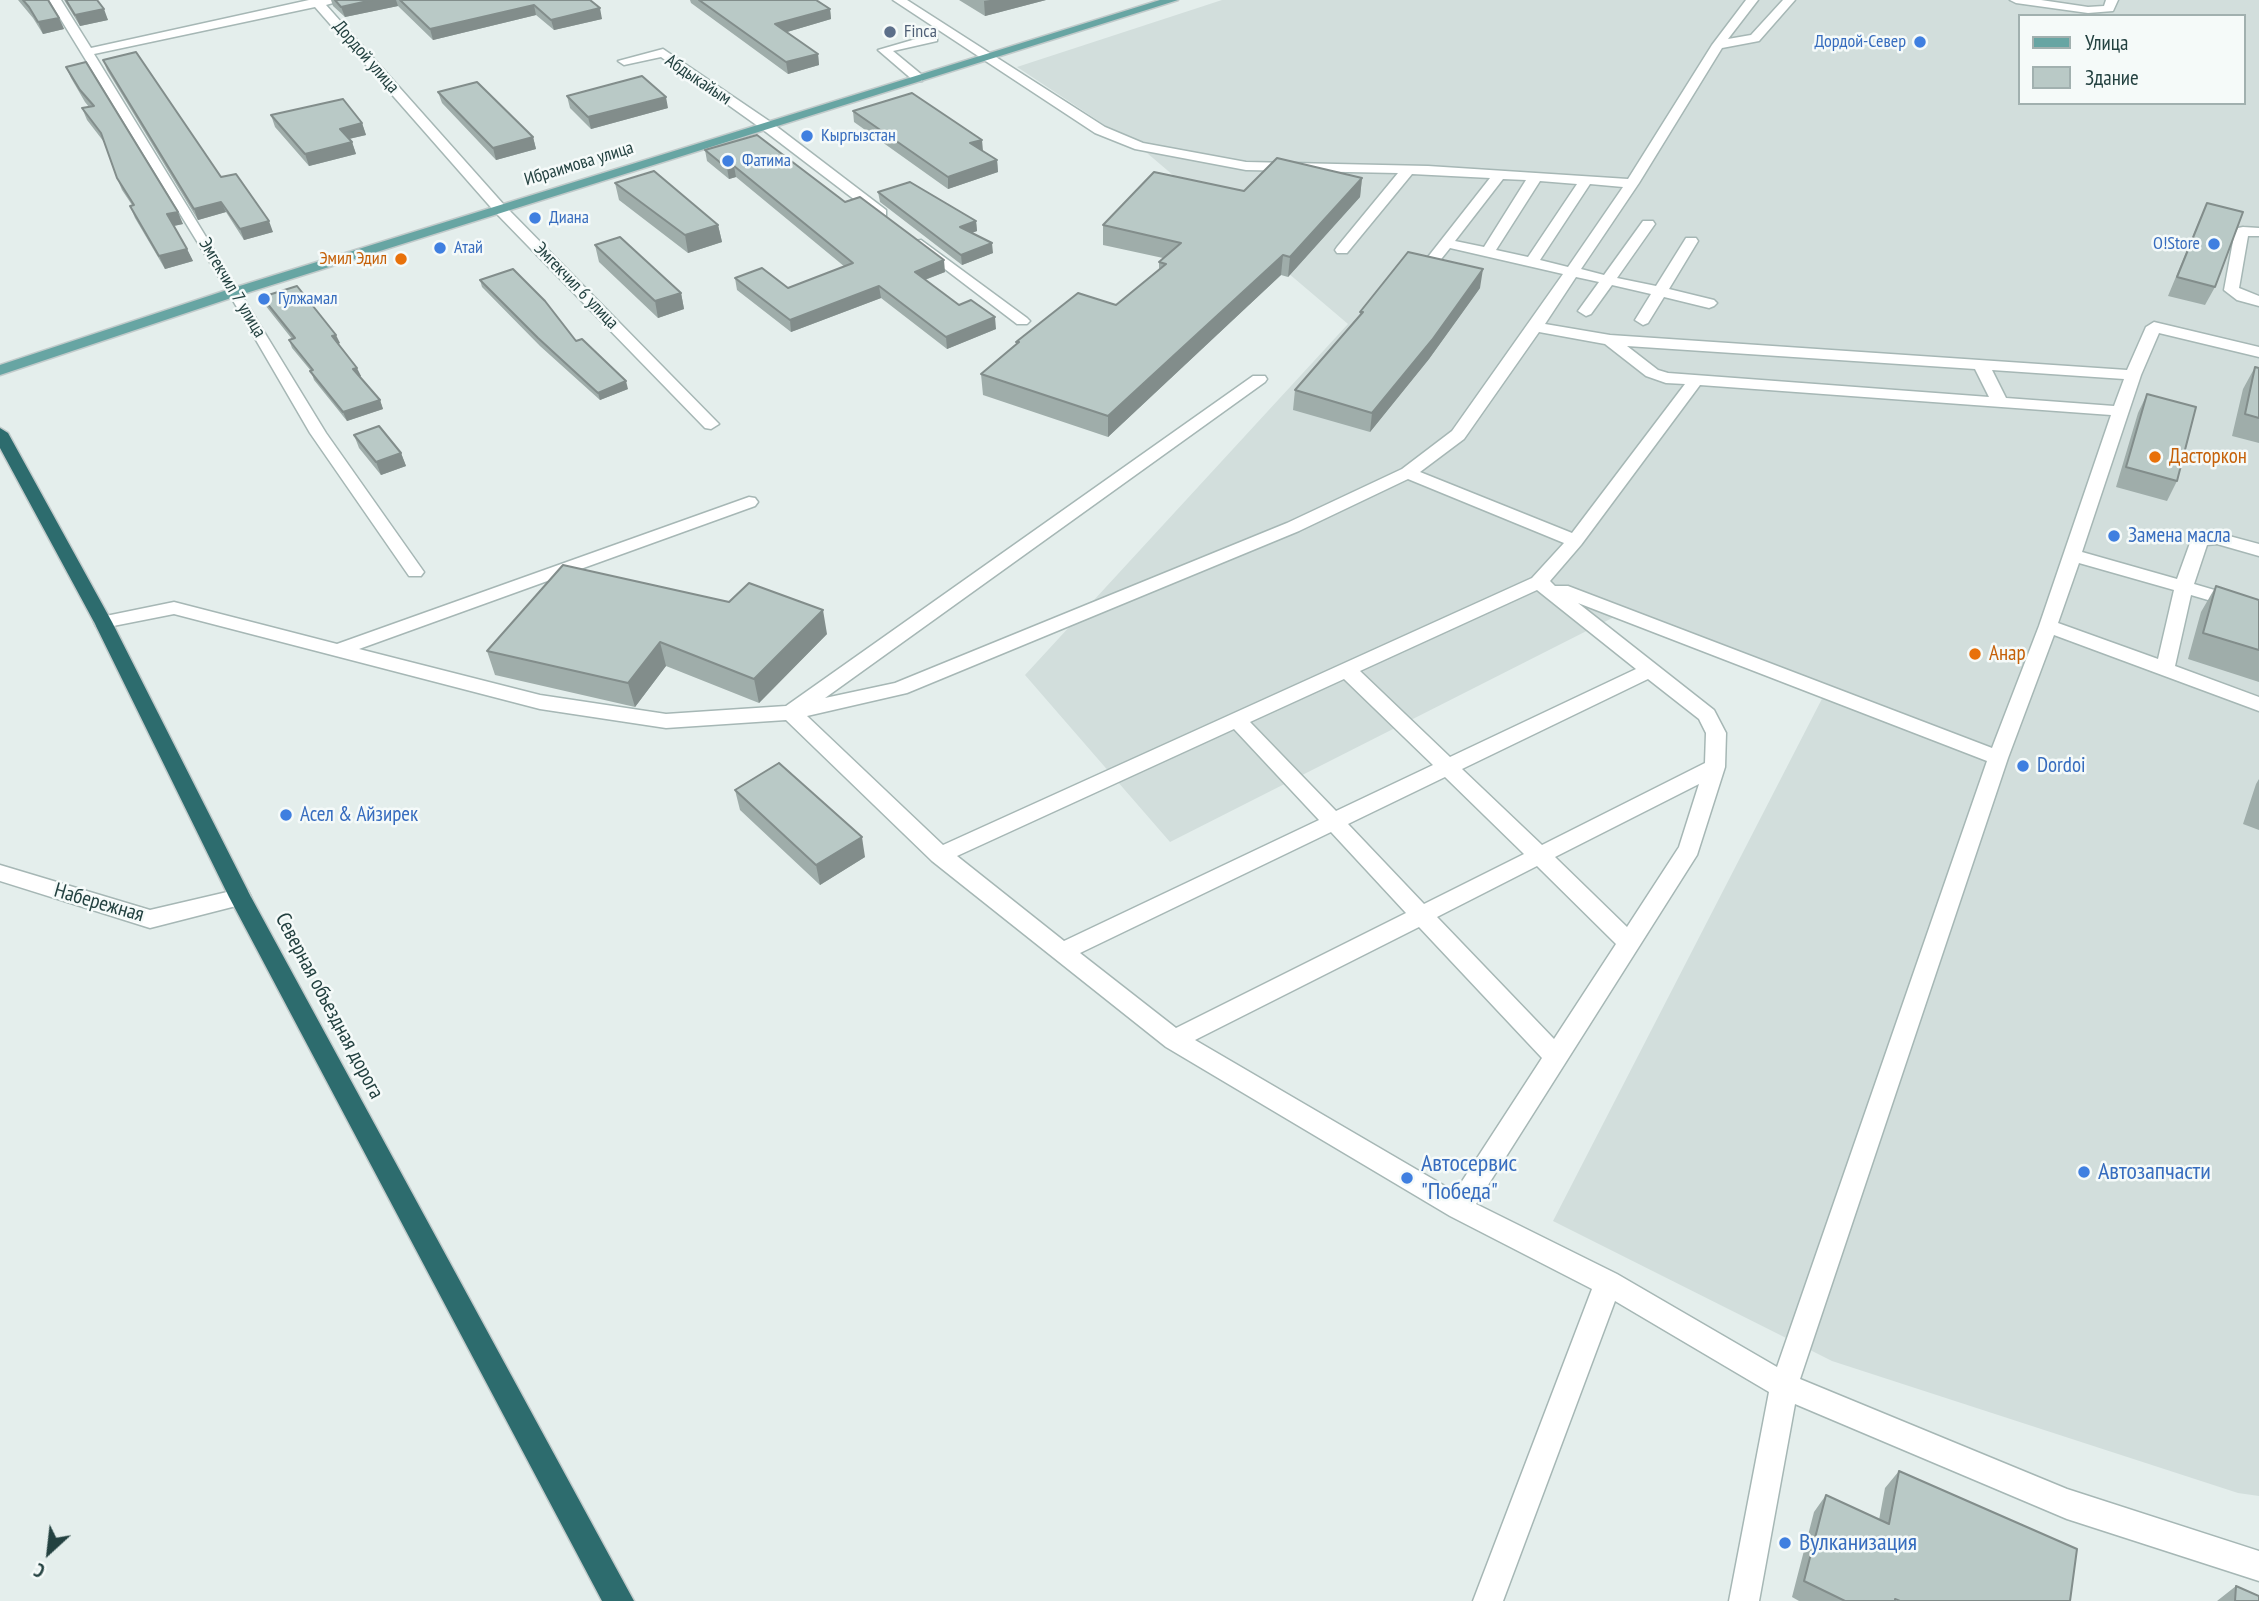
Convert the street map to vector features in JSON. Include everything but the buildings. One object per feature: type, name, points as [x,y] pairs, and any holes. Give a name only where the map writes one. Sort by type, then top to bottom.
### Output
[{"type":"highway","name":"Северная объездная дорога","points":[[0,433],[103,622],[240,897],[619,1601]]},
{"type":"main road","name":"Ибраимова улица","points":[[0,370],[235,292],[1172,0]]},
{"type":"street","name":"Эмгекчил 7 улица","points":[[55,0],[235,292],[318,433],[415,572]]},
{"type":"street","points":[[88,52],[334,0]]},
{"type":"street","points":[[899,0],[1100,130],[1140,146],[1246,166],[1500,174],[1632,183]]},
{"type":"street","points":[[103,622],[174,608],[540,702],[666,721],[791,713],[900,688],[1293,527],[1408,473],[1458,435],[1535,327],[1632,183],[1718,46],[1752,0]]},
{"type":"street","points":[[1718,46],[1755,38],[1789,0]]},
{"type":"street","points":[[2016,0],[2088,10],[2109,9],[2112,0]]},
{"type":"street","name":"Дордой улица","points":[[317,2],[417,115]]},
{"type":"street","points":[[918,78],[884,50],[933,38]]},
{"type":"street","name":"Абдыкайым","points":[[624,61],[663,54],[766,126],[889,219]]},
{"type":"street","name":"Эмгекчил 6 улица","points":[[417,115],[500,209],[711,424]]},
{"type":"street","points":[[1342,250],[1408,170]]},
{"type":"street","points":[[1429,265],[1500,174]]},
{"type":"street","points":[[1488,253],[1536,176]]},
{"type":"street","points":[[1531,263],[1587,179]]},
{"type":"street","points":[[1586,311],[1648,224]]},
{"type":"street","points":[[2259,232],[2244,231],[2241,236],[2231,290],[2242,297],[2259,301]]},
{"type":"street","points":[[911,236],[1022,321]]},
{"type":"street","points":[[1643,320],[1691,241]]},
{"type":"street","points":[[1446,243],[1709,303]]},
{"type":"street","points":[[1535,327],[1610,340],[2133,375]]},
{"type":"street","points":[[1744,1601],[1784,1386],[1998,758],[2049,626],[2133,375],[2154,327],[2259,352]]},
{"type":"street","points":[[1610,340],[1651,373],[1666,378],[2121,411]]},
{"type":"street","points":[[1981,365],[2000,402]]},
{"type":"street","points":[[791,713],[1259,379]]},
{"type":"street","points":[[940,855],[1539,582],[1575,541],[1696,380]]},
{"type":"street","points":[[1408,473],[1575,541]]},
{"type":"street","points":[[338,650],[748,502]]},
{"type":"street","points":[[2165,669],[2184,587],[2199,543],[2203,538],[2218,538],[2259,550]]},
{"type":"street","points":[[2072,555],[2259,609]]},
{"type":"street","points":[[1459,1208],[1689,849],[1715,766],[1716,733],[1707,715],[1539,582]]},
{"type":"street","points":[[1539,582],[1998,758]]},
{"type":"street","points":[[2049,626],[2259,704]]},
{"type":"street","points":[[1347,670],[1629,942]]},
{"type":"street","points":[[1064,951],[1650,670]]},
{"type":"street","points":[[791,713],[940,855],[1174,1040],[1459,1208],[1608,1283],[1784,1386],[2067,1504],[2259,1566]]},
{"type":"street","points":[[1237,720],[1556,1057]]},
{"type":"street","points":[[1174,1040],[1715,766]]},
{"type":"street","name":"Набережная","points":[[0,873],[150,919],[240,897]]},
{"type":"street","points":[[1488,1601],[1608,1283]]},
{"type":"shaded area","name":"Dordoi","points":[[1222,0],[2259,0],[2259,1496],[2238,1493],[1832,1361],[1553,1221],[1826,691],[1626,611],[1170,842],[1025,675],[1348,324],[1147,153],[1017,67]]},
{"type":"place","name":"Finca","points":[[890,32]]},
{"type":"place","name":"Дордой-Север","points":[[1920,42]]},
{"type":"place","name":"Кыргызстан","points":[[807,136]]},
{"type":"place","name":"Фатима","points":[[728,161]]},
{"type":"place","name":"Диана","points":[[535,218]]},
{"type":"place","name":"O!Store","points":[[2214,244]]},
{"type":"place","name":"Атай","points":[[440,248]]},
{"type":"place","name":"Эмил Эдил","points":[[401,259]]},
{"type":"place","name":"Гулжамал","points":[[264,299]]},
{"type":"place","name":"Дасторкон","points":[[2155,457]]},
{"type":"place","name":"Замена масла","points":[[2114,536]]},
{"type":"place","name":"Анар","points":[[1975,654]]},
{"type":"place","name":"Dordoi","points":[[2023,766]]},
{"type":"place","name":"Асел & Айзирек","points":[[286,815]]},
{"type":"place","name":"Автозапчасти","points":[[2084,1172]]},
{"type":"place","name":"Автосервис \"Победа\"","points":[[1407,1178]]},
{"type":"place","name":"Вулканизация","points":[[1785,1543]]}]
